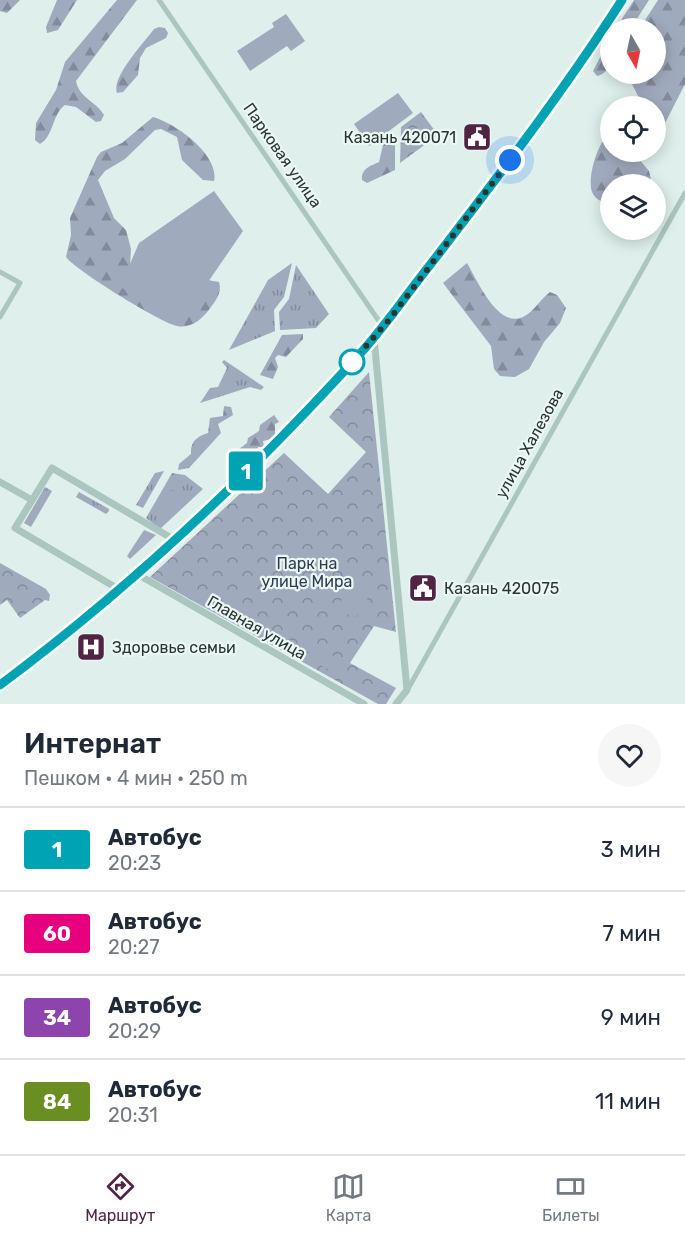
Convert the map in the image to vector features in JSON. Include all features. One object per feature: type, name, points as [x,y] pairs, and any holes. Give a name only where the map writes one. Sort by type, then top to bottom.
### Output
[{"type":"main road","points":[[0,685],[120,590],[277,441],[374,338],[578,67],[622,0]]},
{"type":"street","name":"Парковая улица","points":[[159,0],[382,327]]},
{"type":"street","name":"улица Халезова","points":[[399,703],[685,193]]},
{"type":"street","points":[[0,272],[20,283],[0,317]]},
{"type":"street","points":[[374,338],[407,690]]},
{"type":"street","points":[[120,590],[15,528],[52,468],[172,539]]},
{"type":"street","points":[[0,482],[32,500]]},
{"type":"street","name":"Главная улица","points":[[137,574],[364,704]]},
{"type":"green space","points":[[0,0],[20,0],[7,13],[0,11]]},
{"type":"green space","points":[[57,0],[77,0],[58,30],[47,33],[46,27]]},
{"type":"green space","points":[[117,0],[137,0],[76,81],[84,96],[104,115],[101,121],[96,122],[76,107],[65,105],[58,114],[48,136],[40,144],[35,140],[36,123],[56,90],[65,62]]},
{"type":"green space","points":[[634,0],[649,0],[637,18],[622,18]]},
{"type":"green space","points":[[658,0],[685,0],[685,84],[666,121],[666,96],[638,96],[632,84],[666,84],[666,18],[646,18]]},
{"type":"green space","points":[[286,14],[305,41],[291,51],[287,46],[250,71],[237,51],[274,27],[272,23]]},
{"type":"green space","points":[[165,28],[168,33],[166,38],[146,48],[140,58],[138,75],[123,92],[117,93],[116,86],[123,69],[154,29]]},
{"type":"green space","points":[[600,57],[600,75],[597,76],[593,71]]},
{"type":"green space","points":[[398,93],[413,113],[369,146],[354,124]]},
{"type":"green space","points":[[421,112],[438,135],[400,163],[401,127]]},
{"type":"green space","points":[[153,117],[184,133],[203,151],[214,171],[214,181],[203,180],[182,160],[177,137],[161,129],[155,130],[125,159],[105,171],[98,180],[114,218],[126,230],[131,249],[130,267],[219,282],[219,292],[213,304],[201,319],[188,326],[168,323],[137,306],[85,273],[66,257],[71,235],[70,218],[97,157],[101,152],[122,143]]},
{"type":"green space","points":[[391,138],[395,142],[395,170],[367,183],[362,180],[365,170],[379,162],[383,145]]},
{"type":"green space","points":[[600,146],[600,162],[641,162],[650,174],[600,174],[600,201],[592,192],[591,186]]},
{"type":"green space","points":[[214,191],[243,231],[182,320],[120,287],[139,243]]},
{"type":"green space","points":[[292,263],[284,297],[274,310],[275,331],[229,350],[268,280]]},
{"type":"green space","points":[[467,263],[489,301],[505,316],[514,319],[523,317],[550,292],[557,295],[566,308],[560,323],[544,342],[529,369],[515,377],[500,376],[494,369],[491,346],[443,283]]},
{"type":"green space","points":[[296,265],[329,314],[316,328],[280,330],[279,312],[289,299]]},
{"type":"green space","points":[[303,334],[303,339],[286,357],[278,355],[275,358],[278,367],[273,379],[260,375],[282,335]]},
{"type":"green space","points":[[224,360],[264,387],[261,390],[250,387],[200,403],[210,388],[218,387],[227,368],[222,362]]},
{"type":"green space","name":"Парк на улице Мира","points":[[369,372],[396,632],[374,626],[350,663],[396,688],[386,704],[378,704],[150,577],[284,453],[328,494],[366,452],[329,417]]},
{"type":"green space","points":[[224,406],[231,407],[233,415],[218,424],[221,433],[189,468],[178,470],[179,464],[191,454],[195,440],[208,433],[210,418],[223,416]]},
{"type":"green space","points":[[274,415],[279,422],[275,424],[275,438],[263,441],[264,447],[258,447],[256,452],[251,451],[252,457],[245,457],[239,449],[247,443],[248,438],[259,431],[260,425]]},
{"type":"green space","points":[[164,471],[143,508],[136,505],[155,473]]},
{"type":"green space","points":[[172,473],[185,475],[203,489],[160,529],[146,518]]},
{"type":"green space","points":[[45,487],[52,491],[31,527],[24,523]]},
{"type":"green space","points":[[170,490],[176,491],[178,498],[172,507],[163,509],[163,499]]},
{"type":"green space","points":[[79,492],[109,511],[106,514],[76,497]]},
{"type":"green space","points":[[144,530],[156,535],[130,559],[127,556]]},
{"type":"green space","points":[[0,563],[46,589],[50,595],[49,601],[45,600],[20,618],[7,600],[0,605]]},
{"type":"green space","points":[[356,572],[376,584],[356,617],[336,611]]},
{"type":"green space","points":[[312,645],[342,661],[336,674],[306,657]]},
{"type":"bus line","name":"1","points":[[0,685],[91,615],[137,574],[277,441],[357,357],[389,320],[510,160],[578,67],[622,0]]},
{"type":"place","name":"Казань 420071","points":[[477,137]]},
{"type":"place","name":"Казань 420075","points":[[423,588]]},
{"type":"place","name":"Здоровье семьи","points":[[91,647]]},
{"type":"route","points":[[352,362],[389,320],[510,160]]}]
